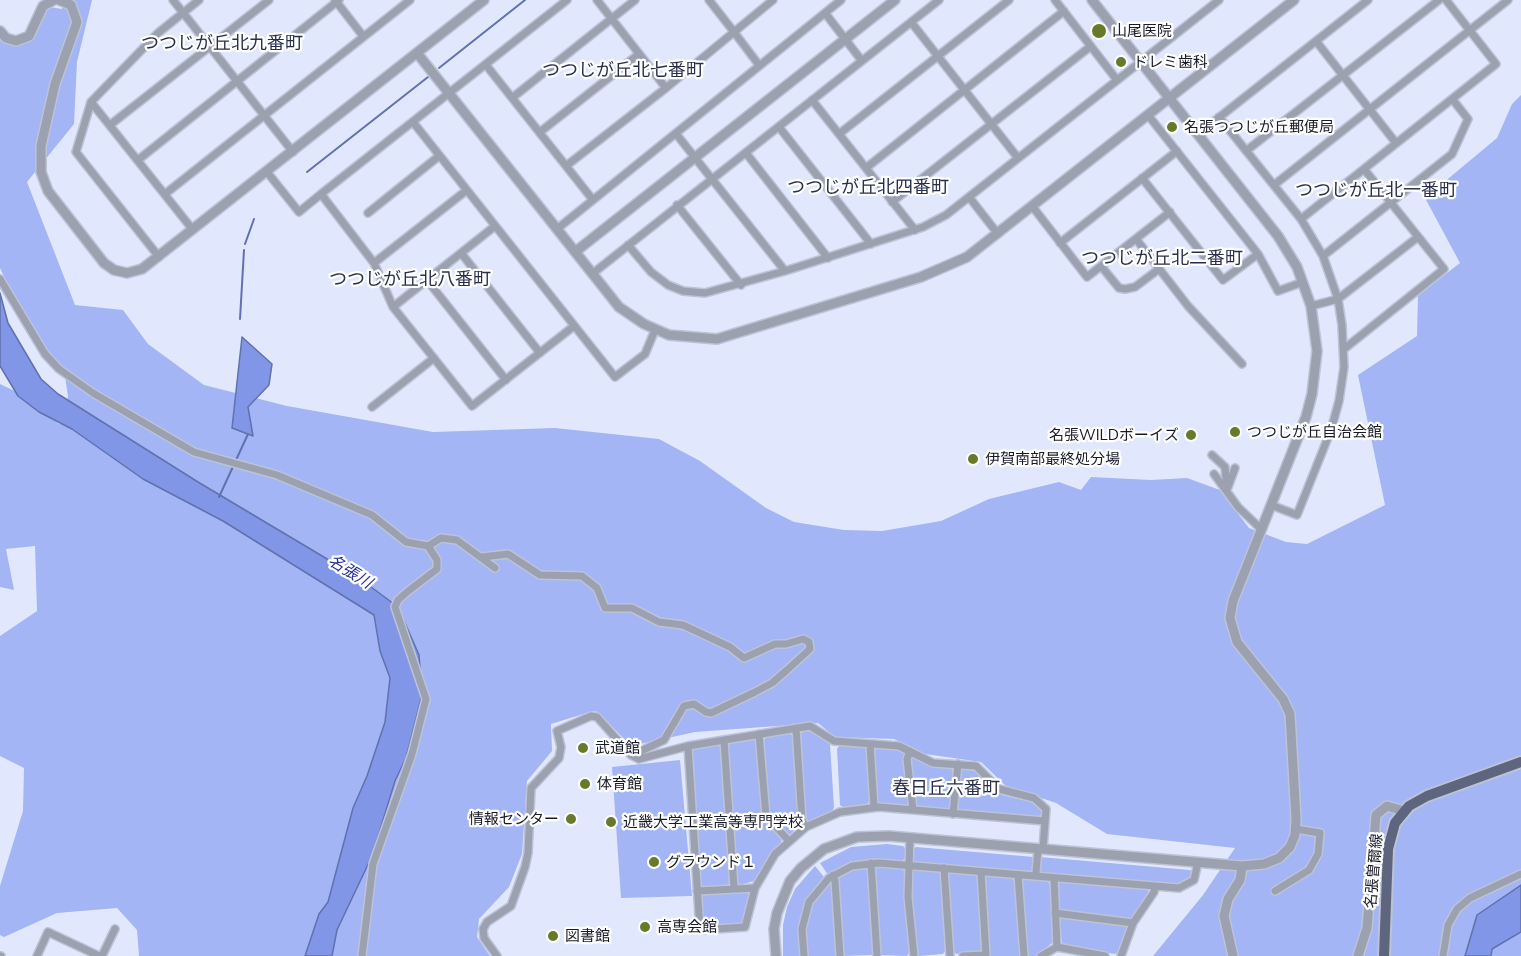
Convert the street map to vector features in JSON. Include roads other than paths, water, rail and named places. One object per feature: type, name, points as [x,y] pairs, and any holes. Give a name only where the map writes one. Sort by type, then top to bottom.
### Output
[{"type":"main road","points":[[1404,811],[1427,796],[1521,762]]},
{"type":"main road","name":"名張曽爾線","points":[[1384,956],[1388,849],[1392,831],[1404,811]]},
{"type":"street","points":[[0,31],[12,40],[29,36],[43,6],[54,0]]},
{"type":"street","points":[[59,0],[71,5],[77,22],[55,84],[41,146],[40,164],[45,185],[110,268],[132,273],[159,257],[484,0]]},
{"type":"street","points":[[173,0],[293,152]]},
{"type":"street","points":[[159,257],[76,153],[91,102],[158,33],[199,0]]},
{"type":"street","points":[[110,125],[269,0]]},
{"type":"street","points":[[165,194],[410,0]]},
{"type":"street","points":[[267,172],[298,212],[567,0]]},
{"type":"street","points":[[597,0],[666,88]]},
{"type":"street","points":[[513,98],[635,0]]},
{"type":"street","points":[[709,0],[759,65]]},
{"type":"street","points":[[566,166],[773,0]]},
{"type":"street","points":[[557,229],[677,135],[759,65],[841,0]]},
{"type":"street","points":[[575,252],[895,0]]},
{"type":"street","points":[[592,274],[939,0]]},
{"type":"street","points":[[839,134],[1009,0]]},
{"type":"street","points":[[1055,0],[1118,80]]},
{"type":"street","points":[[776,956],[774,929],[779,904],[790,881],[808,861],[830,846],[857,837],[910,838],[1242,866],[1264,864],[1279,858],[1290,847],[1296,829],[1290,714],[1283,699],[1237,642],[1230,618],[1233,601],[1312,394],[1317,351],[1311,306],[1303,282],[1278,236],[1092,0]]},
{"type":"street","points":[[628,245],[657,278],[675,288],[705,293],[741,285],[935,222],[1219,0]]},
{"type":"street","points":[[1198,134],[1368,0]]},
{"type":"street","points":[[1246,151],[1439,0]]},
{"type":"street","points":[[1301,219],[1496,64],[1446,0]]},
{"type":"street","points":[[1274,185],[1509,0]]},
{"type":"street","points":[[138,160],[337,1],[363,36]]},
{"type":"street","points":[[417,53],[619,307],[655,330],[690,339],[717,339],[937,272],[967,257],[1291,1]]},
{"type":"street","points":[[866,168],[1064,11]]},
{"type":"street","points":[[825,13],[861,61]]},
{"type":"street","points":[[911,22],[1018,158]]},
{"type":"street","points":[[1316,41],[1371,108],[1396,143]]},
{"type":"street","points":[[892,201],[1091,46]]},
{"type":"street","points":[[540,132],[639,54]]},
{"type":"street","points":[[486,64],[593,200]]},
{"type":"street","points":[[812,100],[915,230]]},
{"type":"street","points":[[1323,256],[1452,154],[1468,118],[1453,100]]},
{"type":"street","points":[[91,102],[193,230]]},
{"type":"street","points":[[1148,115],[1258,254],[1278,291],[1303,282]]},
{"type":"street","points":[[1219,117],[1301,219],[1323,256],[1338,299],[1344,350],[1342,384],[1334,419],[1297,515],[1271,505]]},
{"type":"street","points":[[413,122],[615,377],[645,354],[655,330]]},
{"type":"street","points":[[779,127],[871,244]]},
{"type":"street","points":[[677,135],[785,271]]},
{"type":"street","points":[[1060,243],[1177,151]]},
{"type":"street","points":[[746,153],[828,258]]},
{"type":"street","points":[[368,213],[439,156]]},
{"type":"street","points":[[1344,350],[1444,269],[1364,169]]},
{"type":"street","points":[[1142,178],[1223,280],[1258,254]]},
{"type":"street","points":[[375,262],[467,190]]},
{"type":"street","points":[[321,194],[375,262],[393,307],[472,406],[574,326]]},
{"type":"street","points":[[969,197],[998,234]]},
{"type":"street","points":[[677,205],[741,285]]},
{"type":"street","points":[[1032,206],[1087,277],[1170,212]]},
{"type":"street","points":[[393,307],[495,226]]},
{"type":"street","points":[[1311,306],[1338,299],[1418,237]]},
{"type":"street","points":[[1136,239],[1188,306],[1242,364]]},
{"type":"street","points":[[461,253],[540,353]]},
{"type":"street","points":[[1101,266],[1119,288],[1125,289],[1135,288],[1159,268]]},
{"type":"street","points":[[0,279],[45,354],[59,369],[93,393],[166,438],[194,452],[277,476],[372,514],[406,542],[428,546],[437,560],[438,569],[407,592],[395,607],[426,699],[412,754],[373,864],[362,956]]},
{"type":"street","points":[[427,280],[506,380]]},
{"type":"street","points":[[372,407],[434,358]]},
{"type":"street","points":[[1212,455],[1225,467],[1227,490]]},
{"type":"street","points":[[1227,490],[1235,468]]},
{"type":"street","points":[[1214,474],[1238,507],[1261,530]]},
{"type":"street","points":[[428,546],[437,539],[452,538],[495,568]]},
{"type":"street","points":[[482,557],[508,554],[540,575],[582,576],[597,588],[605,608],[632,608],[659,622],[683,625],[730,647],[744,658],[775,644],[786,644],[803,639],[810,642],[810,649],[787,670],[772,683],[755,692],[711,712],[706,712],[694,704],[684,706],[664,740],[641,751],[637,758]]},
{"type":"street","points":[[497,956],[484,938],[483,929],[487,922],[513,903],[528,853],[531,788],[559,758],[561,747],[557,731],[591,716],[597,717],[637,758],[643,759],[688,746],[810,726],[834,741],[899,746],[933,763],[979,768],[992,784],[1003,792],[1034,798],[1046,809],[1036,873]]},
{"type":"street","points":[[796,728],[802,820],[806,827]]},
{"type":"street","points":[[759,734],[766,816],[788,840]]},
{"type":"street","points":[[724,740],[734,888]]},
{"type":"street","points":[[870,744],[874,807]]},
{"type":"street","points":[[688,746],[700,930],[745,927],[755,888],[768,864],[788,840],[806,827],[840,812],[874,807],[1045,821]]},
{"type":"street","points":[[910,751],[907,759],[913,810]]},
{"type":"street","points":[[953,814],[958,764]]},
{"type":"street","points":[[1358,956],[1367,928],[1376,815],[1387,806],[1404,811]]},
{"type":"street","points":[[1275,891],[1309,870],[1318,854],[1320,833],[1296,829]]},
{"type":"street","points":[[910,838],[908,865],[914,956]]},
{"type":"street","points":[[804,956],[802,929],[805,912],[817,889],[832,875],[852,866],[871,862],[1155,886],[1186,886],[1196,877],[1198,862]]},
{"type":"street","points":[[871,862],[877,956]]},
{"type":"street","points":[[1233,956],[1224,916],[1228,899],[1240,880],[1242,866]]},
{"type":"street","points":[[944,868],[950,956]]},
{"type":"street","points":[[963,956],[986,955],[981,872]]},
{"type":"street","points":[[1018,874],[1024,956]]},
{"type":"street","points":[[1443,956],[1448,925],[1457,909],[1470,898],[1521,874]]},
{"type":"street","points":[[832,875],[835,881],[840,956]]},
{"type":"street","points":[[1054,878],[1057,947]]},
{"type":"street","points":[[1121,956],[1133,924],[1154,892],[1155,886]]},
{"type":"street","points":[[698,891],[755,888]]},
{"type":"street","points":[[1055,913],[1133,924]]},
{"type":"street","points":[[37,956],[48,932],[100,956],[115,929]]},
{"type":"street","points":[[1041,956],[1057,947],[1106,956]]},
{"type":"waterway","points":[[439,68],[525,0]]},
{"type":"waterway","points":[[307,172],[428,77]]},
{"type":"waterway","points":[[245,244],[254,219]]},
{"type":"waterway","points":[[240,319],[244,250]]},
{"type":"waterway","points":[[219,497],[248,434]]},
{"type":"place","name":"山尾医院","points":[[1099,31]]},
{"type":"place","name":"ドレミ歯科","points":[[1121,62]]},
{"type":"place","name":"名張つつじが丘郵便局","points":[[1172,127]]},
{"type":"place","name":"つつじが丘自治会館","points":[[1235,432]]},
{"type":"place","name":"名張WILDボーイズ","points":[[1191,435]]},
{"type":"place","name":"伊賀南部最終処分場","points":[[973,459]]},
{"type":"place","name":"武道館","points":[[583,748]]},
{"type":"place","name":"体育館","points":[[585,784]]},
{"type":"place","name":"情報センター","points":[[571,819]]},
{"type":"place","name":"近畿大学工業高等専門学校","points":[[611,822]]},
{"type":"place","name":"グラウンド１","points":[[654,862]]},
{"type":"place","name":"高専会館","points":[[645,927]]},
{"type":"place","name":"図書館","points":[[553,936]]},
{"type":"district","name":"つつじが丘北九番町","points":[[222,44]]},
{"type":"district","name":"つつじが丘北七番町","points":[[623,71]]},
{"type":"district","name":"つつじが丘北四番町","points":[[868,188]]},
{"type":"district","name":"つつじが丘北一番町","points":[[1376,191]]},
{"type":"district","name":"つつじが丘北二番町","points":[[1162,259]]},
{"type":"district","name":"つつじが丘北八番町","points":[[410,280]]},
{"type":"district","name":"春日丘六番町","points":[[946,789]]},
{"type":"water label","name":"名張川","points":[[350,572]]}]
